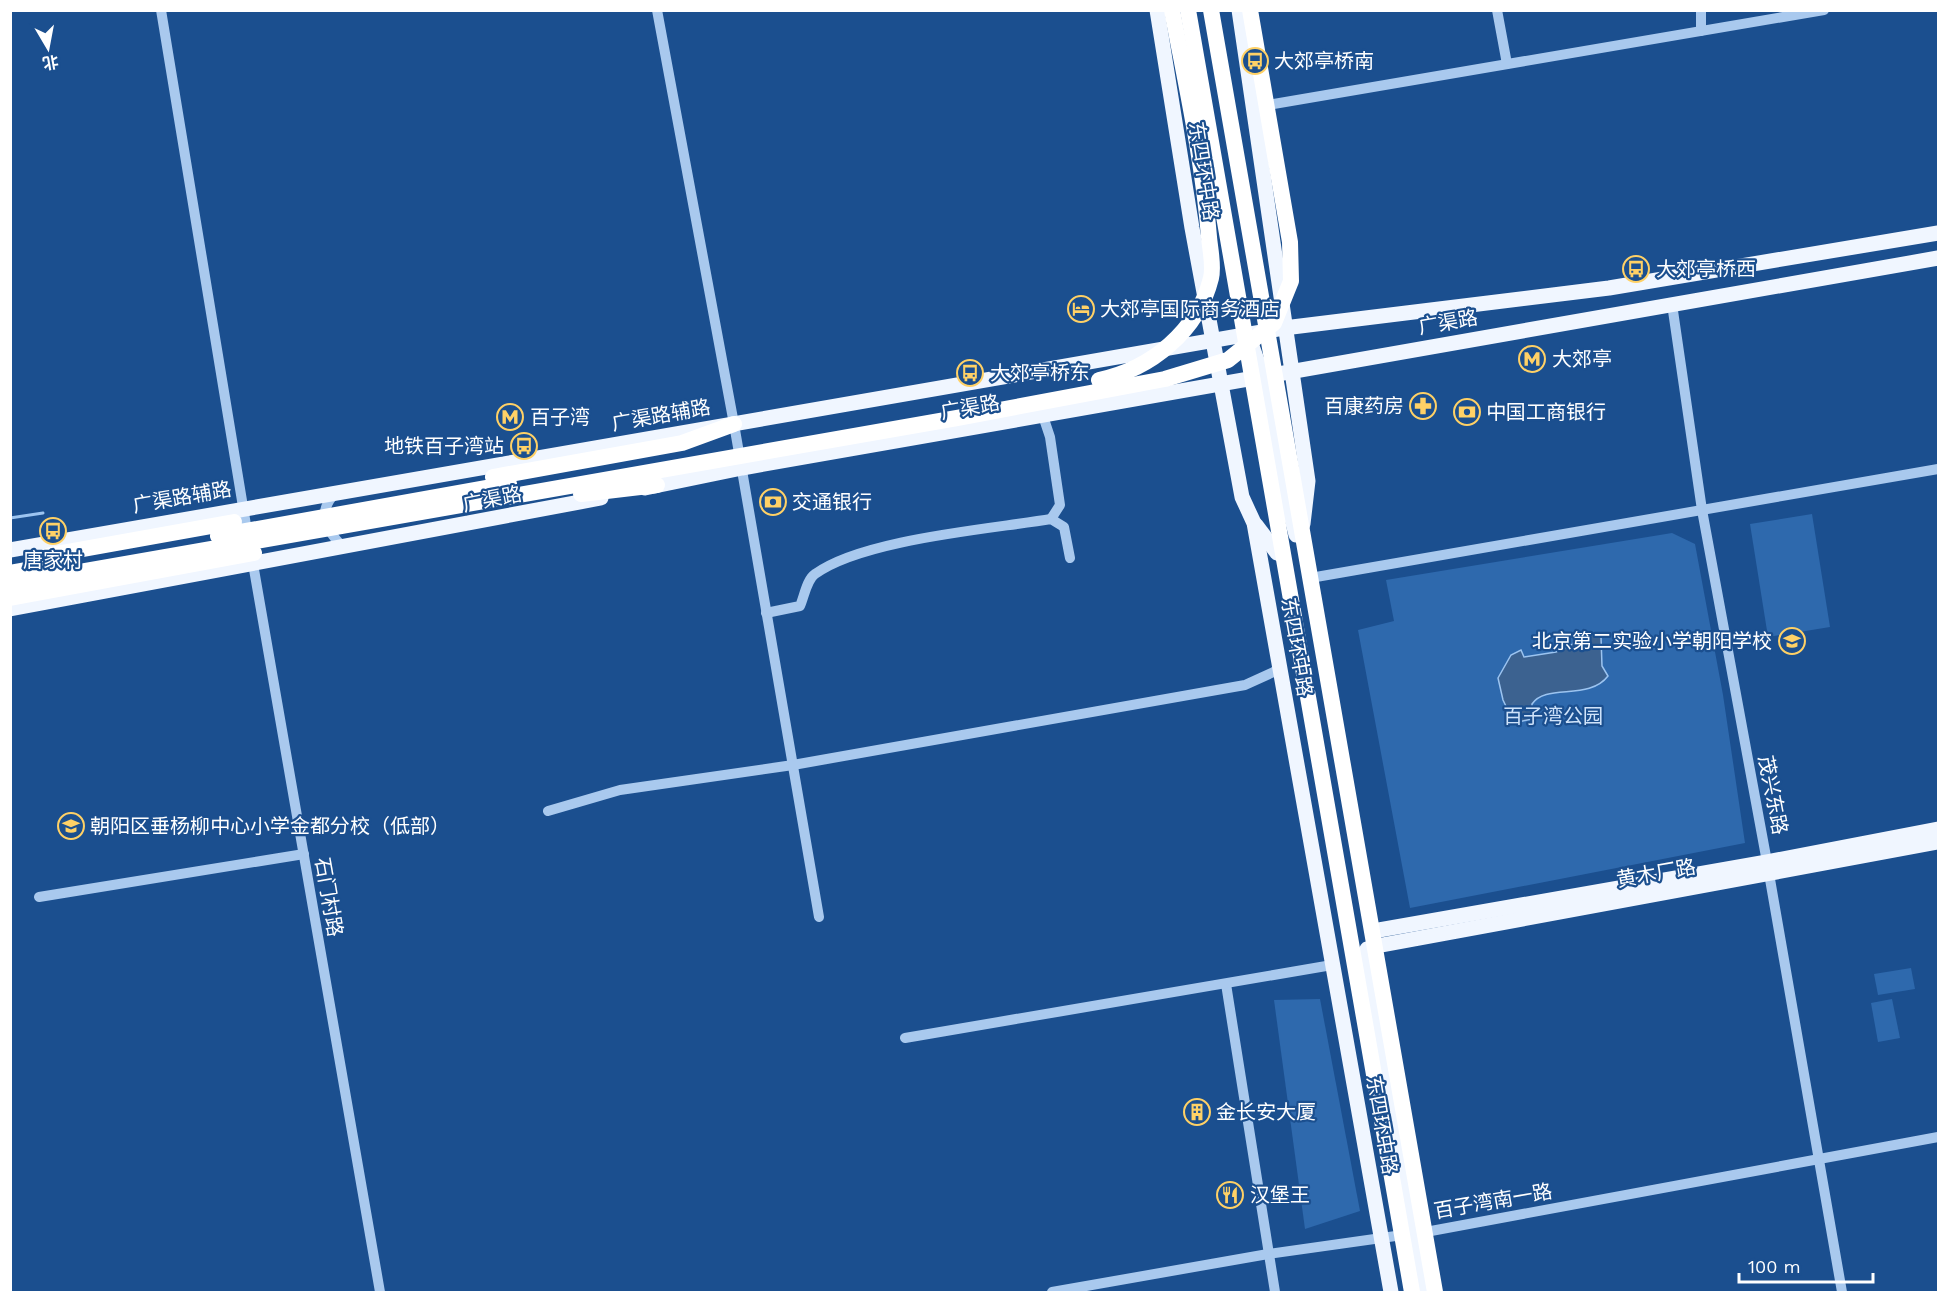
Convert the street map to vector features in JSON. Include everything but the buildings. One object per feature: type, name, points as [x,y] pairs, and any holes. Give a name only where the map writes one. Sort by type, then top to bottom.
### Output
[{"type":"highway","name":"广渠路","points":[[10,573],[1012,398],[1118,376],[1143,364],[1179,337],[1196,315],[1212,276],[1207,212],[1172,10]]},
{"type":"highway","name":"东四环中路","points":[[1188,10],[1412,1293]]},
{"type":"highway","name":"东四环中路","points":[[1211,10],[1435,1293]]},
{"type":"highway","name":"广渠路","points":[[10,587],[79,572],[957,418],[1165,379],[1228,360],[1274,323],[1291,281],[1290,242],[1250,10]]},
{"type":"highway","points":[[10,562],[682,443],[734,424]]},
{"type":"highway","points":[[10,598],[573,495],[657,485]]},
{"type":"main road","name":"东四环中路","points":[[1157,10],[1192,228],[1242,497],[1254,523],[1332,965],[1389,1237],[1407,1293]]},
{"type":"main road","name":"东四环中路","points":[[1239,10],[1290,372],[1308,481],[1305,512]]},
{"type":"main road","name":"广渠路","points":[[1213,342],[1284,328],[1609,288],[1938,233]]},
{"type":"main road","name":"广渠路","points":[[10,609],[573,504],[741,468],[1938,258]]},
{"type":"main road","points":[[1043,416],[1049,403],[1065,395],[1251,359],[1284,328]]},
{"type":"main road","name":"东四环中路","points":[[1248,334],[1251,359],[1247,380],[1389,1237],[1391,1293]]},
{"type":"main road","name":"广渠路辅路","points":[[10,550],[336,491],[1213,342]]},
{"type":"main road","name":"东四环中路","points":[[1251,359],[1263,377],[1278,464],[1299,548],[1424,1293]]},
{"type":"main road","points":[[1110,404],[1125,390],[1153,378]]},
{"type":"main road","points":[[1262,467],[1278,464]]},
{"type":"main road","points":[[1299,548],[1305,512]]},
{"type":"main road","points":[[1254,523],[1277,553]]},
{"type":"main road","points":[[1768,868],[1938,829]]},
{"type":"main road","points":[[1380,937],[1768,868],[1938,842]]},
{"type":"street","name":"石门村路","points":[[161,10],[243,508],[380,1293]]},
{"type":"street","points":[[657,10],[734,424],[819,917]]},
{"type":"street","points":[[1497,10],[1507,64]]},
{"type":"street","points":[[1701,10],[1701,31]]},
{"type":"street","points":[[1253,107],[1824,10]]},
{"type":"street","name":"茂兴东路","points":[[1672,304],[1702,510],[1768,868],[1842,1293]]},
{"type":"street","points":[[1043,416],[1050,437],[1060,505],[1052,519]]},
{"type":"street","points":[[1316,577],[1938,469]]},
{"type":"street","points":[[336,491],[328,501],[324,512],[329,533],[343,547]]},
{"type":"street","name":"东四环中路","points":[[1305,512],[1441,1293]]},
{"type":"street","points":[[766,613],[800,606],[813,575],[845,557],[906,543],[1052,519],[1064,527],[1070,558]]},
{"type":"street","points":[[153,524],[174,537],[180,548],[164,580]]},
{"type":"street","points":[[548,811],[620,790],[793,765],[1245,685],[1280,669]]},
{"type":"street","points":[[39,897],[304,854]]},
{"type":"street","points":[[905,1038],[1332,965]]},
{"type":"street","points":[[1226,984],[1275,1293]]},
{"type":"street","name":"百子湾南一路","points":[[1052,1293],[1268,1254],[1431,1231],[1938,1137]]},
{"type":"green space","points":[[1812,514],[1830,627],[1768,637],[1750,524]]},
{"type":"green space","name":"百子湾公园","points":[[1672,533],[1695,544],[1723,695],[1745,843],[1410,908],[1358,630],[1394,621],[1386,580]]},
{"type":"green space","points":[[1911,968],[1915,989],[1878,995],[1874,974]]},
{"type":"green space","points":[[1320,999],[1360,1211],[1305,1229],[1274,1000]]},
{"type":"green space","points":[[1892,999],[1900,1038],[1878,1042],[1871,1003]]},
{"type":"shaded area","points":[[1587,633],[1601,637],[1602,666],[1608,676],[1600,684],[1590,688],[1547,694],[1539,698],[1532,704],[1532,719],[1514,723],[1503,700],[1498,678],[1511,655],[1521,650],[1524,657],[1556,652],[1573,644],[1575,639]]},
{"type":"waterway","points":[[10,518],[43,513]]},
{"type":"place","name":"大郊亭桥南","points":[[1255,61]]},
{"type":"place","name":"大郊亭桥西","points":[[1636,269]]},
{"type":"place","name":"大郊亭国际商务酒店","points":[[1081,309]]},
{"type":"place","name":"大郊亭","points":[[1532,359]]},
{"type":"place","name":"大郊亭桥东","points":[[970,373]]},
{"type":"place","name":"百康药房","points":[[1423,406]]},
{"type":"place","name":"中国工商银行","points":[[1467,412]]},
{"type":"place","name":"百子湾","points":[[510,417]]},
{"type":"place","name":"地铁百子湾站","points":[[524,446]]},
{"type":"place","name":"交通银行","points":[[773,502]]},
{"type":"place","name":"唐家村","points":[[53,531]]},
{"type":"place","name":"北京第二实验小学朝阳学校","points":[[1792,641]]},
{"type":"place","name":"朝阳区垂杨柳中心小学金都分校（低部）","points":[[71,826]]},
{"type":"place","name":"金长安大厦","points":[[1197,1112]]},
{"type":"place","name":"汉堡王","points":[[1230,1195]]}]
